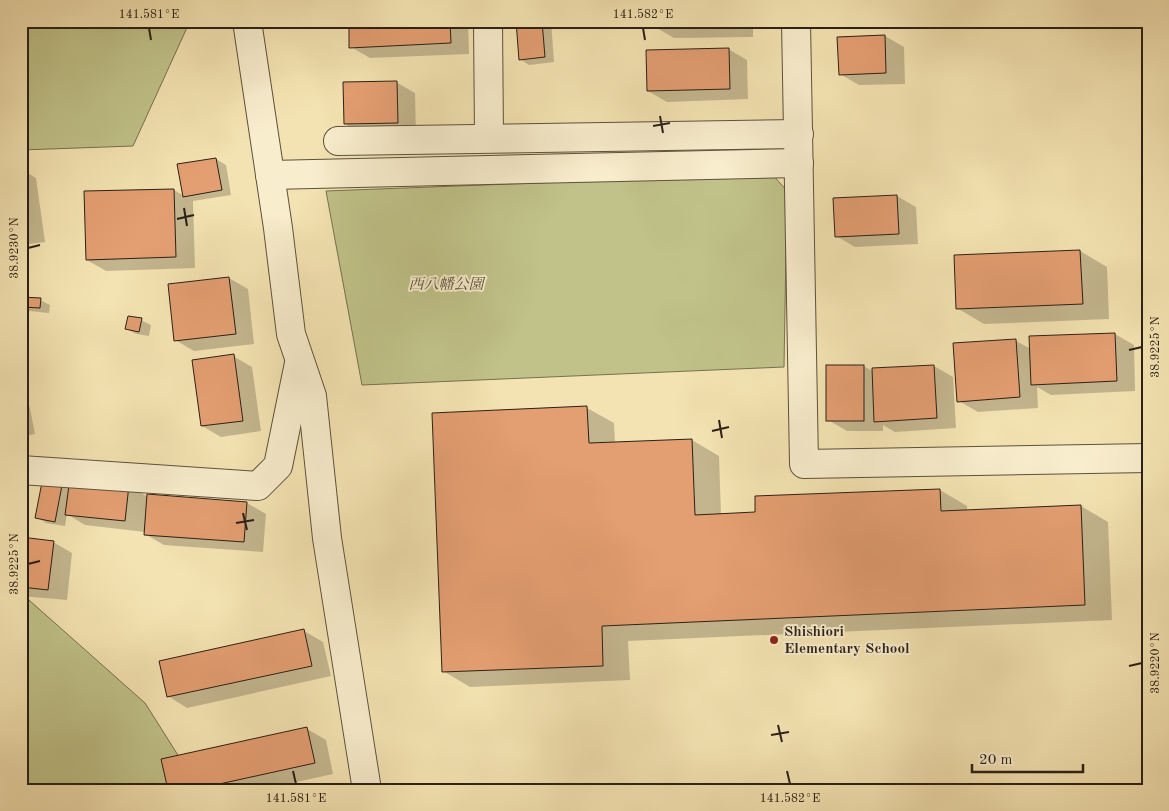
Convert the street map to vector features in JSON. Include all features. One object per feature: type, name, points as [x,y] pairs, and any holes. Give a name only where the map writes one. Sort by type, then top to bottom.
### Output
[{"type":"street","points":[[247,21],[291,334],[312,396],[327,538],[367,790]]},
{"type":"street","points":[[488,21],[489,138]]},
{"type":"street","points":[[796,21],[804,464],[1148,458]]},
{"type":"street","points":[[338,141],[799,134]]},
{"type":"street","points":[[270,175],[799,163]]},
{"type":"street","points":[[21,470],[258,486],[278,466],[300,361]]},
{"type":"green space","points":[[21,21],[190,21],[133,146],[21,150]]},
{"type":"green space","name":"西八幡公園","points":[[772,174],[787,191],[784,367],[362,385],[326,191]]},
{"type":"green space","points":[[21,593],[145,703],[200,790],[21,790]]},
{"type":"building","points":[[349,21],[450,21],[451,43],[349,48]]},
{"type":"building","points":[[516,21],[542,21],[545,57],[519,60]]},
{"type":"building","points":[[653,21],[734,21],[734,26],[654,27]]},
{"type":"building","points":[[885,35],[886,73],[839,75],[837,37]]},
{"type":"building","points":[[729,48],[730,89],[647,91],[646,50]]},
{"type":"building","points":[[397,81],[398,123],[344,124],[343,82]]},
{"type":"building","points":[[216,158],[222,190],[183,197],[177,164]]},
{"type":"building","points":[[174,189],[176,257],[86,260],[84,191]]},
{"type":"building","points":[[897,195],[899,234],[835,237],[833,198]]},
{"type":"building","points":[[1080,250],[1083,304],[956,309],[954,255]]},
{"type":"building","points":[[229,277],[236,334],[174,341],[168,284]]},
{"type":"building","points":[[21,297],[41,298],[40,308],[21,307]]},
{"type":"building","points":[[128,316],[142,318],[139,332],[125,329]]},
{"type":"building","points":[[1115,333],[1117,381],[1031,385],[1029,336]]},
{"type":"building","points":[[1016,339],[1020,397],[957,402],[953,343]]},
{"type":"building","points":[[234,354],[243,421],[201,426],[192,360]]},
{"type":"building","points":[[826,365],[864,365],[864,421],[826,421]]},
{"type":"building","points":[[934,365],[937,418],[874,422],[872,368]]},
{"type":"building","points":[[587,406],[589,443],[692,439],[695,515],[755,512],[755,496],[940,489],[941,511],[1081,505],[1085,605],[602,626],[603,666],[442,672],[432,413]]},
{"type":"building","points":[[43,477],[63,480],[55,522],[35,518]]},
{"type":"building","points":[[70,478],[129,485],[125,521],[65,515]]},
{"type":"building","points":[[147,494],[247,502],[244,542],[144,535]]},
{"type":"building","points":[[21,537],[54,541],[48,590],[21,587]]},
{"type":"building","points":[[304,629],[312,666],[167,697],[159,661]]},
{"type":"building","points":[[307,727],[315,763],[192,790],[168,790],[161,759]]},
{"type":"place","name":"Shishiori Elementary School","points":[[774,640]]}]
